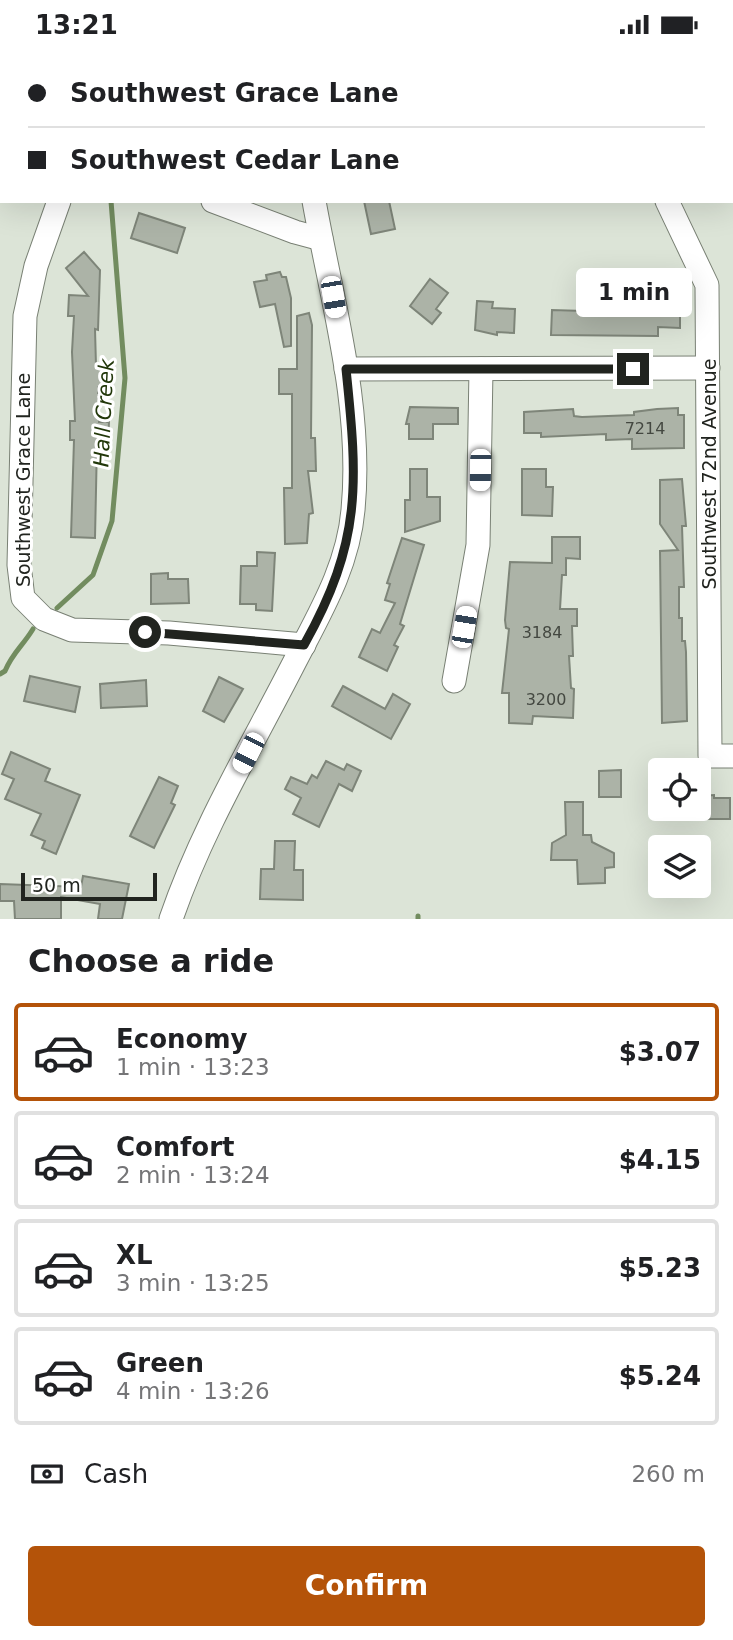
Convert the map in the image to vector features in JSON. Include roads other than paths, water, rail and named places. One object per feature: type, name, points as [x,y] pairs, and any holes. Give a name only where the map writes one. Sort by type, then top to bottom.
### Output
[{"type":"street","name":"Southwest Grace Lane","points":[[59,203],[36,266],[25,316],[19,565],[23,599],[44,619],[72,631],[169,633],[304,645]]},
{"type":"street","points":[[219,203],[321,239]]},
{"type":"street","points":[[171,919],[196,853],[324,607],[343,560],[353,511],[354,451],[346,369],[314,203]]},
{"type":"street","name":"Southwest 72nd Avenue","points":[[668,203],[707,285],[710,756],[733,756]]},
{"type":"street","points":[[346,369],[708,368]]},
{"type":"street","points":[[454,681],[478,545],[481,369]]},
{"type":"waterway","name":"Hall Creek","points":[[57,608],[93,575],[112,521],[125,378],[111,203]]},
{"type":"waterway","name":"Hall Creek","points":[[0,674],[5,671],[33,629]]}]
